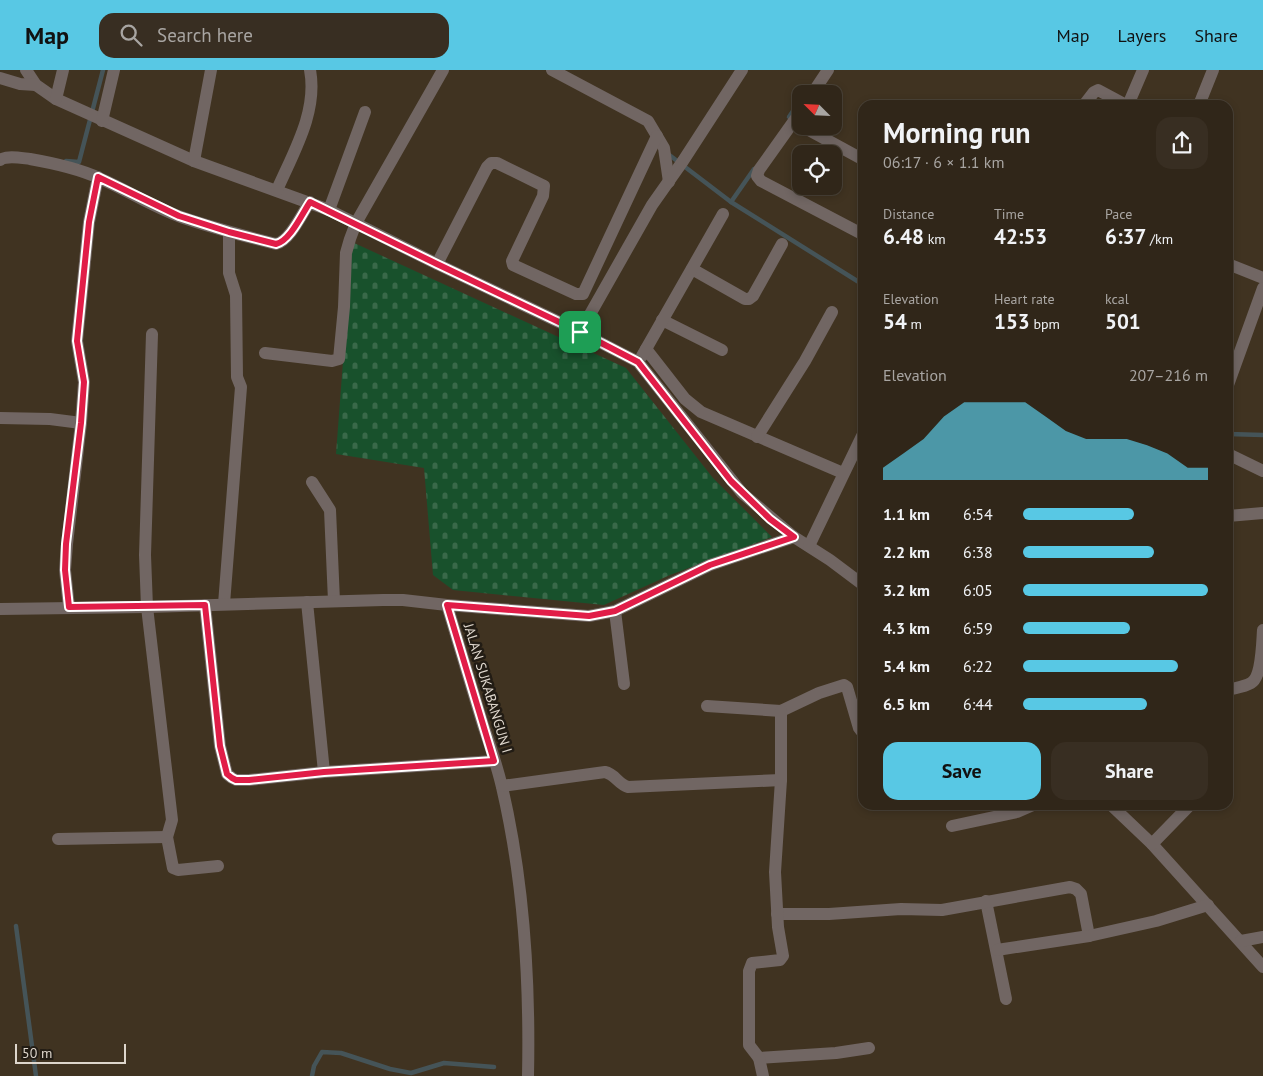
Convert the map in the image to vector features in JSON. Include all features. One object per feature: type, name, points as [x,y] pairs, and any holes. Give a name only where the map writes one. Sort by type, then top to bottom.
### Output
[{"type":"street","points":[[26,70],[36,85],[56,99],[194,161],[329,210],[638,362],[731,481],[770,519],[794,537],[858,578]]},
{"type":"street","points":[[56,99],[63,70]]},
{"type":"street","points":[[94,117],[114,70]]},
{"type":"street","points":[[194,161],[211,70]]},
{"type":"street","points":[[277,190],[308,116],[312,92],[310,70]]},
{"type":"street","points":[[265,353],[332,361],[339,359],[344,307],[346,254],[350,239],[356,223],[443,70]]},
{"type":"street","points":[[552,70],[645,118],[664,148],[668,182]]},
{"type":"street","points":[[580,332],[652,206],[742,70]]},
{"type":"street","points":[[818,85],[828,70]]},
{"type":"street","points":[[1129,100],[1143,70]]},
{"type":"street","points":[[1201,100],[1212,70]]},
{"type":"street","points":[[0,78],[20,84],[36,85]]},
{"type":"street","points":[[1088,100],[1098,90],[1117,100]]},
{"type":"street","points":[[329,210],[365,112]]},
{"type":"street","points":[[792,125],[758,170],[758,178],[858,232]]},
{"type":"street","points":[[818,135],[858,157]]},
{"type":"street","points":[[437,264],[487,167],[491,163],[497,163],[544,186],[543,196],[512,264],[576,294],[583,294],[657,136]]},
{"type":"street","points":[[0,160],[5,157],[49,162],[98,177],[179,216],[229,232],[276,244],[280,244],[288,237],[310,202]]},
{"type":"street","points":[[69,607],[65,570],[66,544],[81,423],[84,382],[77,341],[89,222],[98,177]]},
{"type":"street","points":[[638,362],[723,214]]},
{"type":"street","points":[[224,604],[241,387],[236,376],[236,295],[229,273],[229,232]]},
{"type":"street","points":[[692,269],[745,299],[749,299],[753,296],[782,244]]},
{"type":"street","points":[[1233,266],[1263,278]]},
{"type":"street","points":[[1233,371],[1263,288]]},
{"type":"street","points":[[757,437],[805,361],[832,312]]},
{"type":"street","points":[[662,320],[722,350]]},
{"type":"street","points":[[152,334],[145,555],[147,607],[172,820],[167,836],[173,868],[178,870],[218,866]]},
{"type":"street","points":[[646,349],[685,399],[701,412],[843,473]]},
{"type":"street","points":[[0,418],[50,419],[81,423]]},
{"type":"street","points":[[809,546],[858,444]]},
{"type":"street","points":[[1233,460],[1263,471]]},
{"type":"street","points":[[312,482],[330,510],[334,601]]},
{"type":"street","points":[[1233,516],[1263,513]]},
{"type":"street","points":[[0,609],[403,600],[589,616],[615,611],[710,565],[794,537]]},
{"type":"street","points":[[307,602],[324,772]]},
{"type":"street","points":[[205,605],[220,746],[227,774],[236,780],[324,772],[494,761]]},
{"type":"street","name":"JALAN SUKABANGUN I","points":[[447,605],[502,786],[514,847],[522,910],[527,1000],[528,1076]]},
{"type":"street","points":[[615,611],[624,684]]},
{"type":"street","points":[[1233,689],[1250,684],[1256,678],[1259,668],[1263,630]]},
{"type":"street","points":[[706,706],[781,711],[844,685],[847,687],[858,725]]},
{"type":"street","points":[[763,1076],[759,1058],[749,1046],[750,966],[752,963],[783,958],[777,914],[775,872],[781,780],[781,711]]},
{"type":"street","points":[[502,786],[605,772],[613,775],[621,784],[628,787],[781,780]]},
{"type":"street","points":[[952,826],[1022,810]]},
{"type":"street","points":[[1116,810],[1152,844],[1263,967]]},
{"type":"street","points":[[1152,844],[1185,810]]},
{"type":"street","points":[[58,839],[167,836]]},
{"type":"street","points":[[777,914],[829,914],[901,909],[942,910],[1073,887],[1081,894],[1089,936]]},
{"type":"street","points":[[986,901],[998,950],[1006,999]]},
{"type":"street","points":[[998,950],[1089,936],[1156,921],[1208,905]]},
{"type":"street","points":[[1241,941],[1263,938]]},
{"type":"street","points":[[759,1058],[836,1053],[869,1048]]},
{"type":"green space","points":[[352,242],[626,368],[713,478],[772,537],[670,575],[604,605],[453,590],[433,575],[424,468],[336,454]]},
{"type":"waterway","points":[[66,161],[79,162],[103,70]]},
{"type":"waterway","points":[[789,117],[792,112]]},
{"type":"waterway","points":[[668,154],[731,202],[858,281]]},
{"type":"waterway","points":[[731,202],[754,169]]},
{"type":"waterway","points":[[1233,434],[1263,435]]},
{"type":"waterway","points":[[16,926],[36,1076]]},
{"type":"waterway","points":[[312,1076],[314,1066],[322,1052],[341,1053],[390,1069],[411,1073],[444,1063],[494,1067]]},
{"type":"route","points":[[98,177],[179,216],[229,232],[276,244],[280,244],[288,237],[310,202],[580,332],[638,362],[731,481],[770,519],[794,537],[710,565],[615,611],[597,616],[447,605],[494,761],[324,772],[236,780],[229,777],[223,763],[205,605],[69,607],[65,570],[66,544],[81,423],[84,382],[84,372],[77,341],[89,222],[98,177]]}]
